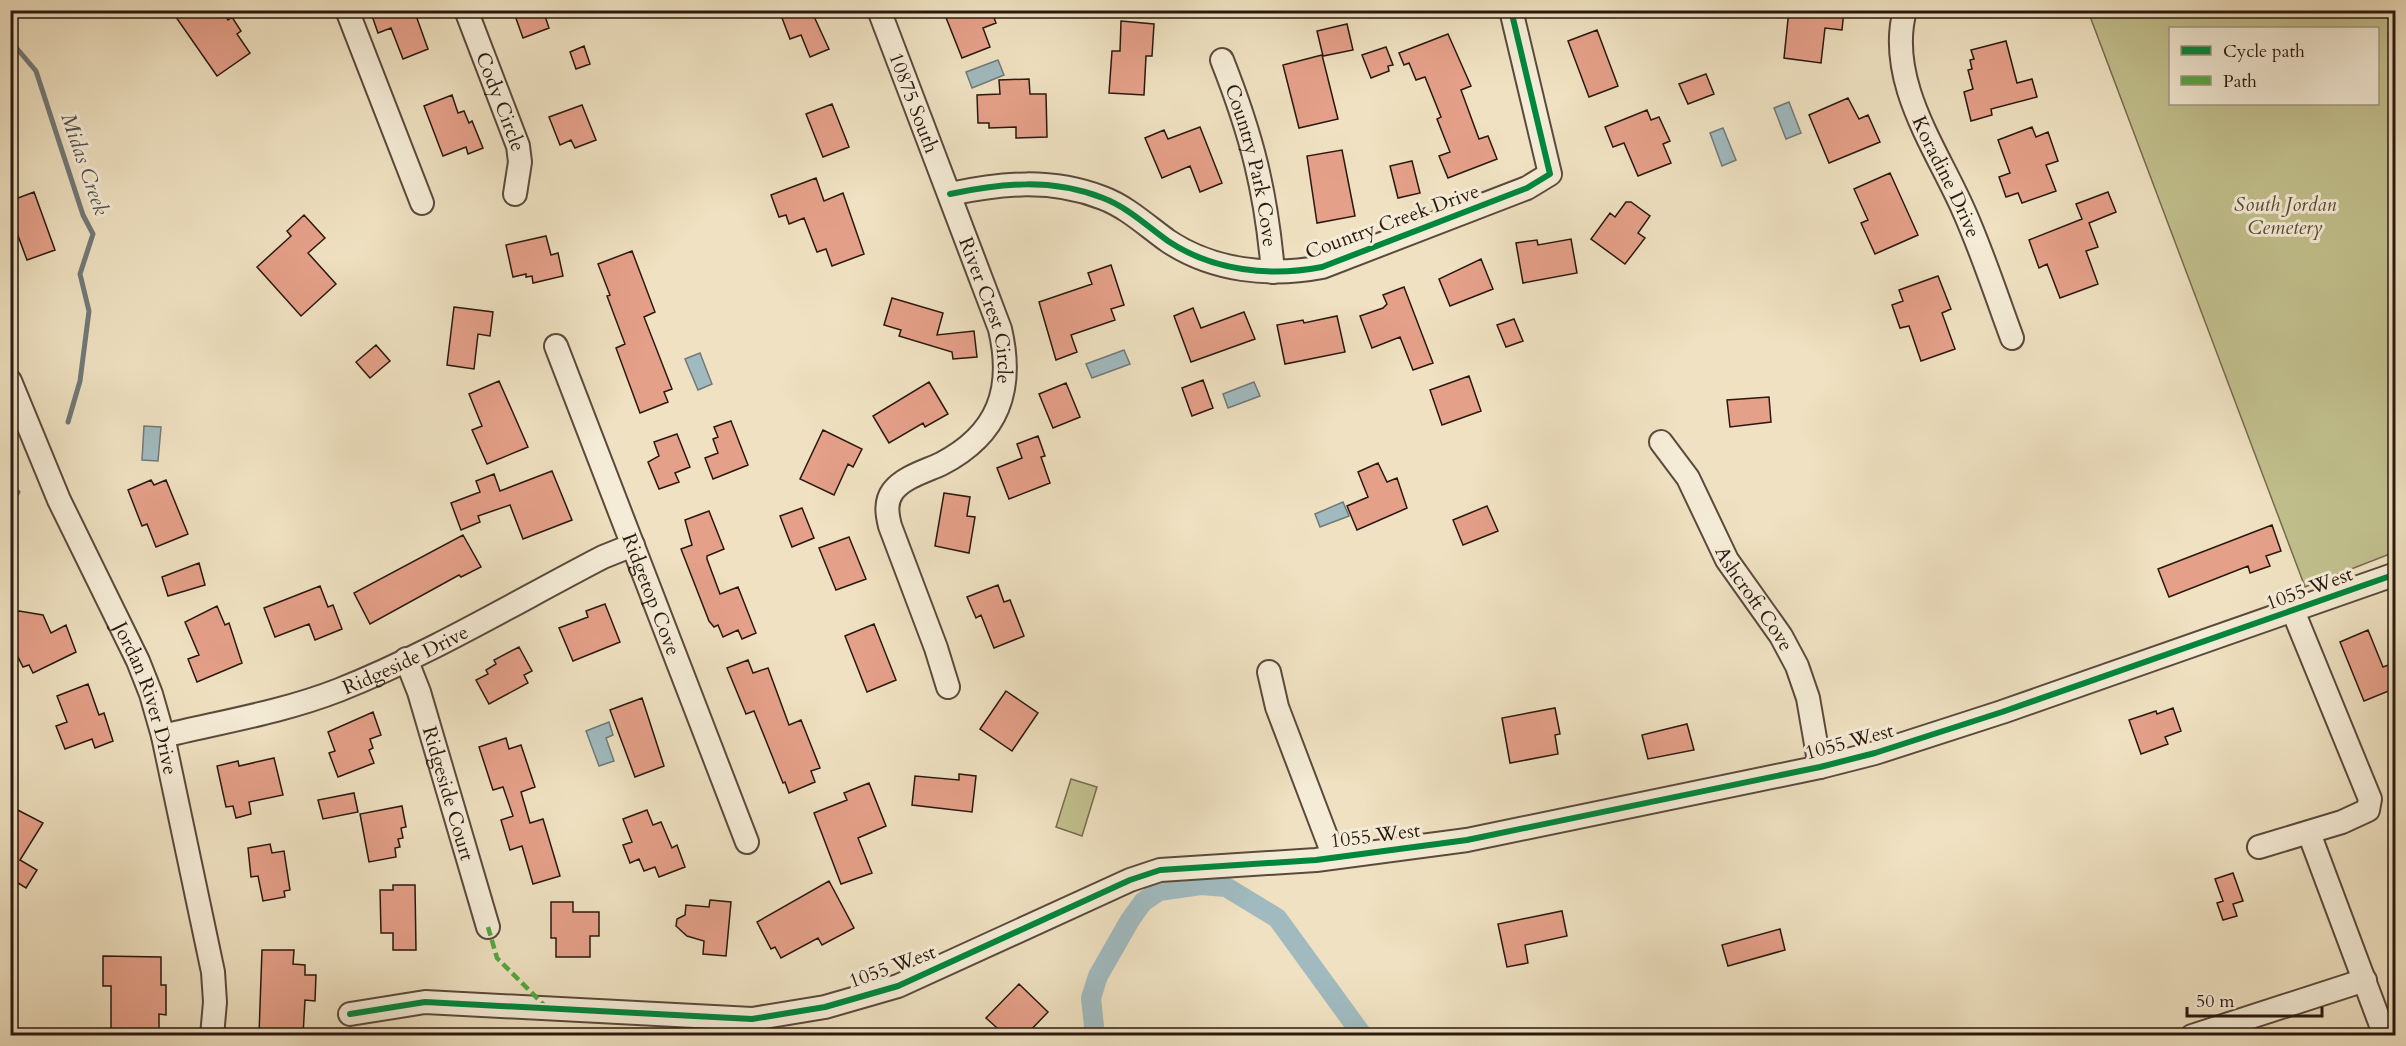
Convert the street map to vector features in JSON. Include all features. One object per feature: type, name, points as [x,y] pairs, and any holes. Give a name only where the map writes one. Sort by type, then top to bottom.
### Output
[{"type":"street","points":[[347,10],[422,203]]},
{"type":"street","name":"Cody Circle","points":[[466,10],[518,146],[520,162],[515,194]]},
{"type":"street","name":"10875 South","points":[[879,10],[950,194]]},
{"type":"street","name":"Country Creek Drive","points":[[950,194],[996,184],[1054,184],[1105,198],[1191,254],[1244,270],[1298,272],[1322,267],[1527,188],[1550,174],[1511,10]]},
{"type":"street","name":"Koradine Drive","points":[[1905,10],[1900,39],[1902,64],[1909,87],[1934,155],[1970,226],[2012,338]]},
{"type":"street","name":"Country Park Cove","points":[[1222,60],[1253,143],[1264,187],[1273,272]]},
{"type":"street","name":"River Crest Circle","points":[[948,687],[936,648],[890,526],[887,506],[890,497],[902,483],[962,452],[979,437],[993,418],[1002,398],[1007,375],[1006,352],[1000,328],[950,194]]},
{"type":"street","name":"Ridgetop Cove","points":[[556,346],[747,842]]},
{"type":"street","name":"Jordan River Drive","points":[[10,381],[59,500],[138,661],[163,736],[213,972],[215,1002],[212,1035]]},
{"type":"street","name":"Ashcroft Cove","points":[[1661,442],[1688,478],[1727,560],[1781,636],[1797,666],[1808,698],[1820,767]]},
{"type":"street","name":"Ridgeside Drive","points":[[163,736],[312,699],[406,659],[603,557],[633,545]]},
{"type":"street","name":"1055 West","points":[[350,1014],[425,1002],[752,1019],[825,1007],[898,986],[1130,879],[1160,870],[1334,857],[1467,840],[1820,767],[1875,753],[2002,712],[2396,574]]},
{"type":"street","points":[[2259,848],[2308,833],[2368,810],[2370,799],[2293,611]]},
{"type":"street","name":"Ridgeside Court","points":[[406,659],[419,692],[488,927]]},
{"type":"street","points":[[1269,672],[1277,707],[1334,857]]},
{"type":"street","points":[[2308,833],[2385,1035]]},
{"type":"street","points":[[2192,1035],[2364,980]]},
{"type":"green space","name":"South Jordan Cemetery","points":[[2088,11],[2395,11],[2395,552],[2305,587]]},
{"type":"green space","points":[[1071,779],[1097,787],[1082,836],[1056,827]]},
{"type":"water","points":[[998,60],[1004,75],[972,88],[966,72]]},
{"type":"water","points":[[1789,102],[1801,133],[1786,139],[1774,108]]},
{"type":"water","points":[[1723,128],[1736,160],[1722,166],[1710,133]]},
{"type":"water","points":[[1124,350],[1130,364],[1092,378],[1086,364]]},
{"type":"water","points":[[700,353],[712,384],[698,390],[685,359]]},
{"type":"water","points":[[1254,382],[1260,396],[1228,408],[1223,394]]},
{"type":"water","points":[[144,426],[161,427],[158,461],[142,460]]},
{"type":"water","points":[[1343,502],[1349,516],[1320,527],[1315,514]]},
{"type":"water","points":[[609,722],[613,735],[606,738],[614,761],[599,766],[586,731]]},
{"type":"building","points":[[171,10],[222,10],[228,20],[232,17],[241,31],[237,34],[250,53],[217,76]]},
{"type":"building","points":[[370,10],[414,10],[428,49],[403,59],[391,28],[378,33]]},
{"type":"building","points":[[513,10],[543,10],[549,28],[523,38]]},
{"type":"building","points":[[779,10],[811,10],[829,49],[810,57],[801,35],[790,39]]},
{"type":"building","points":[[943,10],[991,10],[996,23],[983,28],[990,47],[962,58]]},
{"type":"building","points":[[1789,10],[1844,10],[1842,30],[1825,28],[1821,63],[1784,58]]},
{"type":"building","points":[[1121,21],[1154,24],[1152,56],[1146,56],[1144,95],[1109,93],[1112,51],[1120,51]]},
{"type":"building","points":[[1347,24],[1353,50],[1323,56],[1317,31]]},
{"type":"building","points":[[1597,30],[1618,86],[1589,97],[1568,41]]},
{"type":"building","points":[[1448,34],[1471,86],[1461,90],[1479,139],[1488,136],[1497,159],[1448,178],[1439,156],[1450,152],[1437,119],[1441,117],[1425,77],[1416,80],[1409,63],[1404,65],[1399,53]]},
{"type":"building","points":[[2006,41],[2017,83],[2032,79],[2037,97],[1991,109],[1992,115],[1971,121],[1964,92],[1973,89],[1968,70],[1972,69],[1970,60],[1974,59],[1971,50]]},
{"type":"building","points":[[584,46],[590,64],[576,69],[570,52]]},
{"type":"building","points":[[1386,47],[1393,65],[1388,66],[1389,71],[1371,78],[1362,55]]},
{"type":"building","points":[[1322,55],[1338,119],[1299,128],[1283,65]]},
{"type":"building","points":[[1706,74],[1714,94],[1688,104],[1679,84]]},
{"type":"building","points":[[1029,79],[1030,94],[1046,94],[1047,137],[1016,138],[1016,127],[989,128],[989,123],[978,123],[977,95],[1000,94],[999,80]]},
{"type":"building","points":[[452,95],[458,113],[464,111],[469,123],[472,121],[483,148],[468,154],[466,147],[443,156],[424,106]]},
{"type":"building","points":[[1848,98],[1859,119],[1868,115],[1880,142],[1829,163],[1809,115]]},
{"type":"building","points":[[832,104],[849,147],[823,157],[806,114]]},
{"type":"building","points":[[582,105],[596,140],[575,148],[571,140],[560,145],[549,117]]},
{"type":"building","points":[[1647,110],[1651,120],[1659,117],[1670,141],[1663,144],[1671,163],[1638,176],[1624,143],[1613,147],[1605,127]]},
{"type":"building","points":[[1200,127],[1222,183],[1200,192],[1190,166],[1162,178],[1145,138],[1164,130],[1168,139]]},
{"type":"building","points":[[2032,127],[2036,137],[2048,132],[2058,161],[2046,165],[2056,191],[2022,203],[2018,193],[2006,197],[1999,177],[2010,173],[1998,140]]},
{"type":"building","points":[[1342,150],[1355,216],[1317,223],[1307,156]]},
{"type":"building","points":[[1412,161],[1420,193],[1398,198],[1390,166]]},
{"type":"building","points":[[1890,173],[1918,235],[1875,254],[1861,223],[1868,220],[1854,189]]},
{"type":"building","points":[[816,178],[824,201],[843,193],[864,254],[832,266],[826,249],[817,252],[804,218],[789,224],[786,215],[779,217],[771,195]]},
{"type":"building","points":[[34,192],[55,250],[27,260],[14,225],[10,226],[10,201]]},
{"type":"building","points":[[2108,192],[2116,212],[2089,223],[2098,247],[2086,251],[2098,284],[2060,298],[2047,264],[2039,268],[2029,240],[2082,219],[2076,204]]},
{"type":"building","points":[[1626,202],[1631,202],[1650,216],[1638,233],[1645,238],[1625,264],[1591,239],[1610,213],[1615,217]]},
{"type":"building","points":[[304,215],[325,238],[308,253],[336,284],[301,316],[257,267],[291,236],[287,231]]},
{"type":"building","points":[[546,236],[551,255],[558,253],[563,276],[533,283],[532,276],[526,277],[526,274],[513,277],[506,245]]},
{"type":"building","points":[[1571,239],[1577,273],[1523,283],[1516,243],[1537,240],[1538,245]]},
{"type":"building","points":[[632,251],[655,312],[644,317],[672,389],[664,392],[668,402],[640,413],[616,348],[625,344],[598,264]]},
{"type":"building","points":[[1481,259],[1493,289],[1450,306],[1439,279]]},
{"type":"building","points":[[1111,265],[1124,305],[1111,309],[1115,320],[1071,335],[1077,352],[1056,360],[1039,302],[1092,284],[1088,273]]},
{"type":"building","points":[[1938,276],[1951,309],[1942,313],[1955,349],[1921,361],[1909,326],[1900,328],[1892,305],[1903,301],[1899,290]]},
{"type":"building","points":[[1404,287],[1433,363],[1413,370],[1400,337],[1372,348],[1360,316],[1383,308],[1387,304],[1383,295]]},
{"type":"building","points":[[892,298],[943,313],[937,335],[974,331],[977,357],[953,359],[952,352],[899,336],[901,330],[884,325]]},
{"type":"building","points":[[454,307],[493,312],[490,336],[478,334],[474,369],[447,365]]},
{"type":"building","points":[[1193,308],[1201,328],[1244,312],[1255,339],[1191,362],[1174,316]]},
{"type":"building","points":[[1337,316],[1345,352],[1285,364],[1277,325],[1303,320],[1304,323]]},
{"type":"building","points":[[1514,319],[1523,341],[1506,347],[1497,325]]},
{"type":"building","points":[[376,345],[390,361],[370,378],[356,362]]},
{"type":"building","points":[[1469,376],[1481,411],[1442,425],[1430,390]]},
{"type":"building","points":[[1203,380],[1213,408],[1192,416],[1182,388]]},
{"type":"building","points":[[499,381],[528,447],[487,464],[472,430],[482,426],[469,394]]},
{"type":"building","points":[[929,382],[948,414],[925,427],[923,423],[889,443],[873,416]]},
{"type":"building","points":[[1066,383],[1080,417],[1053,428],[1039,394]]},
{"type":"building","points":[[1769,397],[1771,422],[1730,427],[1727,400]]},
{"type":"building","points":[[731,421],[748,465],[713,479],[705,458],[718,453],[713,439],[718,437],[714,427]]},
{"type":"building","points":[[823,430],[862,449],[853,467],[848,464],[834,495],[800,479]]},
{"type":"building","points":[[677,434],[690,467],[675,473],[679,482],[659,489],[648,462],[659,456],[654,442]]},
{"type":"building","points":[[1038,436],[1045,456],[1041,457],[1050,483],[1009,499],[997,468],[1022,458],[1017,444]]},
{"type":"building","points":[[1378,463],[1387,482],[1397,478],[1407,508],[1357,530],[1347,506],[1368,497],[1358,472]]},
{"type":"building","points":[[552,471],[572,520],[523,539],[510,505],[478,516],[480,522],[461,530],[451,503],[480,492],[476,481],[494,474],[500,491]]},
{"type":"building","points":[[151,480],[154,485],[166,480],[188,534],[156,547],[147,524],[142,526],[128,490]]},
{"type":"building","points":[[944,493],[970,497],[967,516],[975,517],[969,553],[935,546]]},
{"type":"building","points":[[1487,506],[1498,531],[1463,545],[1453,520]]},
{"type":"building","points":[[802,508],[814,538],[792,547],[780,516]]},
{"type":"building","points":[[709,511],[724,549],[707,556],[720,594],[738,587],[756,633],[742,639],[738,630],[723,637],[718,625],[714,627],[709,621],[681,549],[692,545],[685,520]]},
{"type":"building","points":[[2272,525],[2281,551],[2266,556],[2270,566],[2250,573],[2248,566],[2169,597],[2158,569]]},
{"type":"building","points":[[463,535],[481,567],[461,577],[459,575],[370,624],[354,593]]},
{"type":"building","points":[[849,537],[866,579],[836,590],[819,548]]},
{"type":"building","points":[[199,563],[205,585],[168,596],[162,577]]},
{"type":"building","points":[[998,585],[1004,602],[1010,600],[1024,636],[994,648],[981,615],[976,618],[967,597]]},
{"type":"building","points":[[320,586],[328,607],[333,605],[342,629],[315,640],[309,624],[275,637],[264,608]]},
{"type":"building","points":[[605,604],[620,642],[573,661],[559,628],[588,617],[586,611]]},
{"type":"building","points":[[217,606],[225,625],[229,623],[242,663],[197,682],[188,659],[199,655],[185,622]]},
{"type":"building","points":[[19,611],[43,615],[51,633],[66,625],[76,652],[33,673],[29,665],[23,667],[10,641],[10,619]]},
{"type":"building","points":[[874,624],[896,680],[867,692],[845,636]]},
{"type":"building","points":[[2368,630],[2383,667],[2396,662],[2396,688],[2364,701],[2340,642]]},
{"type":"building","points":[[519,647],[532,671],[524,675],[528,683],[489,704],[476,680],[488,674],[486,670],[496,664],[494,660]]},
{"type":"building","points":[[748,660],[753,673],[768,668],[789,725],[801,720],[820,768],[811,771],[815,782],[789,793],[785,782],[783,783],[754,711],[746,714],[727,668]]},
{"type":"building","points":[[88,684],[99,715],[104,713],[113,741],[95,748],[92,739],[65,749],[56,726],[67,722],[57,696]]},
{"type":"building","points":[[1006,691],[1038,713],[1012,751],[980,729]]},
{"type":"building","points":[[642,698],[664,766],[635,777],[610,710]]},
{"type":"building","points":[[1555,708],[1560,734],[1555,735],[1558,754],[1510,763],[1502,718]]},
{"type":"building","points":[[2173,708],[2181,731],[2165,737],[2168,744],[2141,754],[2129,720]]},
{"type":"building","points":[[373,712],[381,735],[370,739],[373,748],[369,750],[374,763],[338,777],[329,753],[335,751],[328,732]]},
{"type":"building","points":[[1687,724],[1694,750],[1648,759],[1642,735]]},
{"type":"building","points":[[506,738],[509,749],[521,745],[535,787],[521,792],[530,823],[543,819],[560,876],[533,884],[522,846],[510,850],[501,820],[513,816],[503,787],[493,790],[479,747]]},
{"type":"building","points":[[274,758],[283,795],[249,802],[251,814],[236,818],[233,806],[226,807],[217,766],[238,761],[239,766]]},
{"type":"building","points":[[959,774],[976,776],[972,812],[912,805],[915,776],[959,780]]},
{"type":"building","points":[[869,783],[886,826],[858,838],[872,873],[841,884],[814,813],[847,800],[844,793]]},
{"type":"building","points":[[354,793],[358,812],[323,819],[318,800]]},
{"type":"building","points":[[10,806],[43,823],[20,860],[37,870],[26,888],[10,878]]},
{"type":"building","points":[[402,806],[406,827],[401,828],[403,838],[398,839],[400,847],[395,848],[396,857],[369,862],[360,814]]},
{"type":"building","points":[[647,810],[653,825],[661,822],[672,848],[677,845],[685,867],[659,877],[655,867],[644,871],[639,859],[630,863],[623,845],[632,842],[623,819]]},
{"type":"building","points":[[270,844],[272,853],[284,851],[290,890],[284,891],[285,897],[263,901],[258,876],[251,877],[248,848]]},
{"type":"building","points":[[2233,873],[2243,901],[2233,904],[2237,916],[2223,920],[2217,903],[2223,901],[2215,879]]},
{"type":"building","points":[[829,881],[854,928],[822,945],[818,938],[781,958],[775,947],[771,949],[757,922]]},
{"type":"building","points":[[393,885],[415,885],[416,950],[393,950],[393,933],[381,933],[380,890],[393,890]]},
{"type":"building","points":[[710,900],[731,902],[726,956],[703,954],[704,941],[687,936],[676,926],[677,919],[685,915],[686,905],[709,907]]},
{"type":"building","points":[[551,902],[573,902],[573,912],[599,912],[599,936],[590,936],[590,957],[556,957],[556,938],[551,938]]},
{"type":"building","points":[[1562,911],[1567,936],[1525,945],[1528,963],[1507,967],[1498,924]]},
{"type":"building","points":[[1780,929],[1785,950],[1728,966],[1722,945]]},
{"type":"building","points":[[262,950],[294,950],[293,964],[305,965],[305,975],[316,975],[315,1001],[305,1000],[303,1035],[259,1035]]},
{"type":"building","points":[[103,956],[161,957],[161,985],[166,985],[166,1015],[159,1014],[159,1035],[111,1035],[111,986],[103,986]]},
{"type":"building","points":[[1019,984],[1048,1012],[1026,1035],[1005,1035],[986,1018]]},
{"type":"waterway","name":"Midas Creek","points":[[10,29],[14,45],[36,71],[83,215],[93,234],[80,274],[89,311],[80,381],[68,422]]},
{"type":"waterway","points":[[10,504],[18,492]]},
{"type":"waterway","points":[[1095,1036],[1091,998],[1098,976],[1130,920],[1143,902],[1159,891],[1201,885],[1226,887],[1277,918],[1363,1036]]},
{"type":"marked path","points":[[488,927],[497,958],[546,1007]]},
{"type":"cycle path","points":[[950,194],[1008,185],[1065,187],[1112,202],[1185,251],[1223,265],[1262,271],[1322,267],[1527,188],[1550,174],[1511,10]]},
{"type":"cycle path","points":[[350,1014],[425,1002],[752,1019],[825,1007],[898,986],[1130,880],[1160,870],[1316,860],[1467,840],[1820,767],[1875,753],[2002,712],[2396,574]]}]
